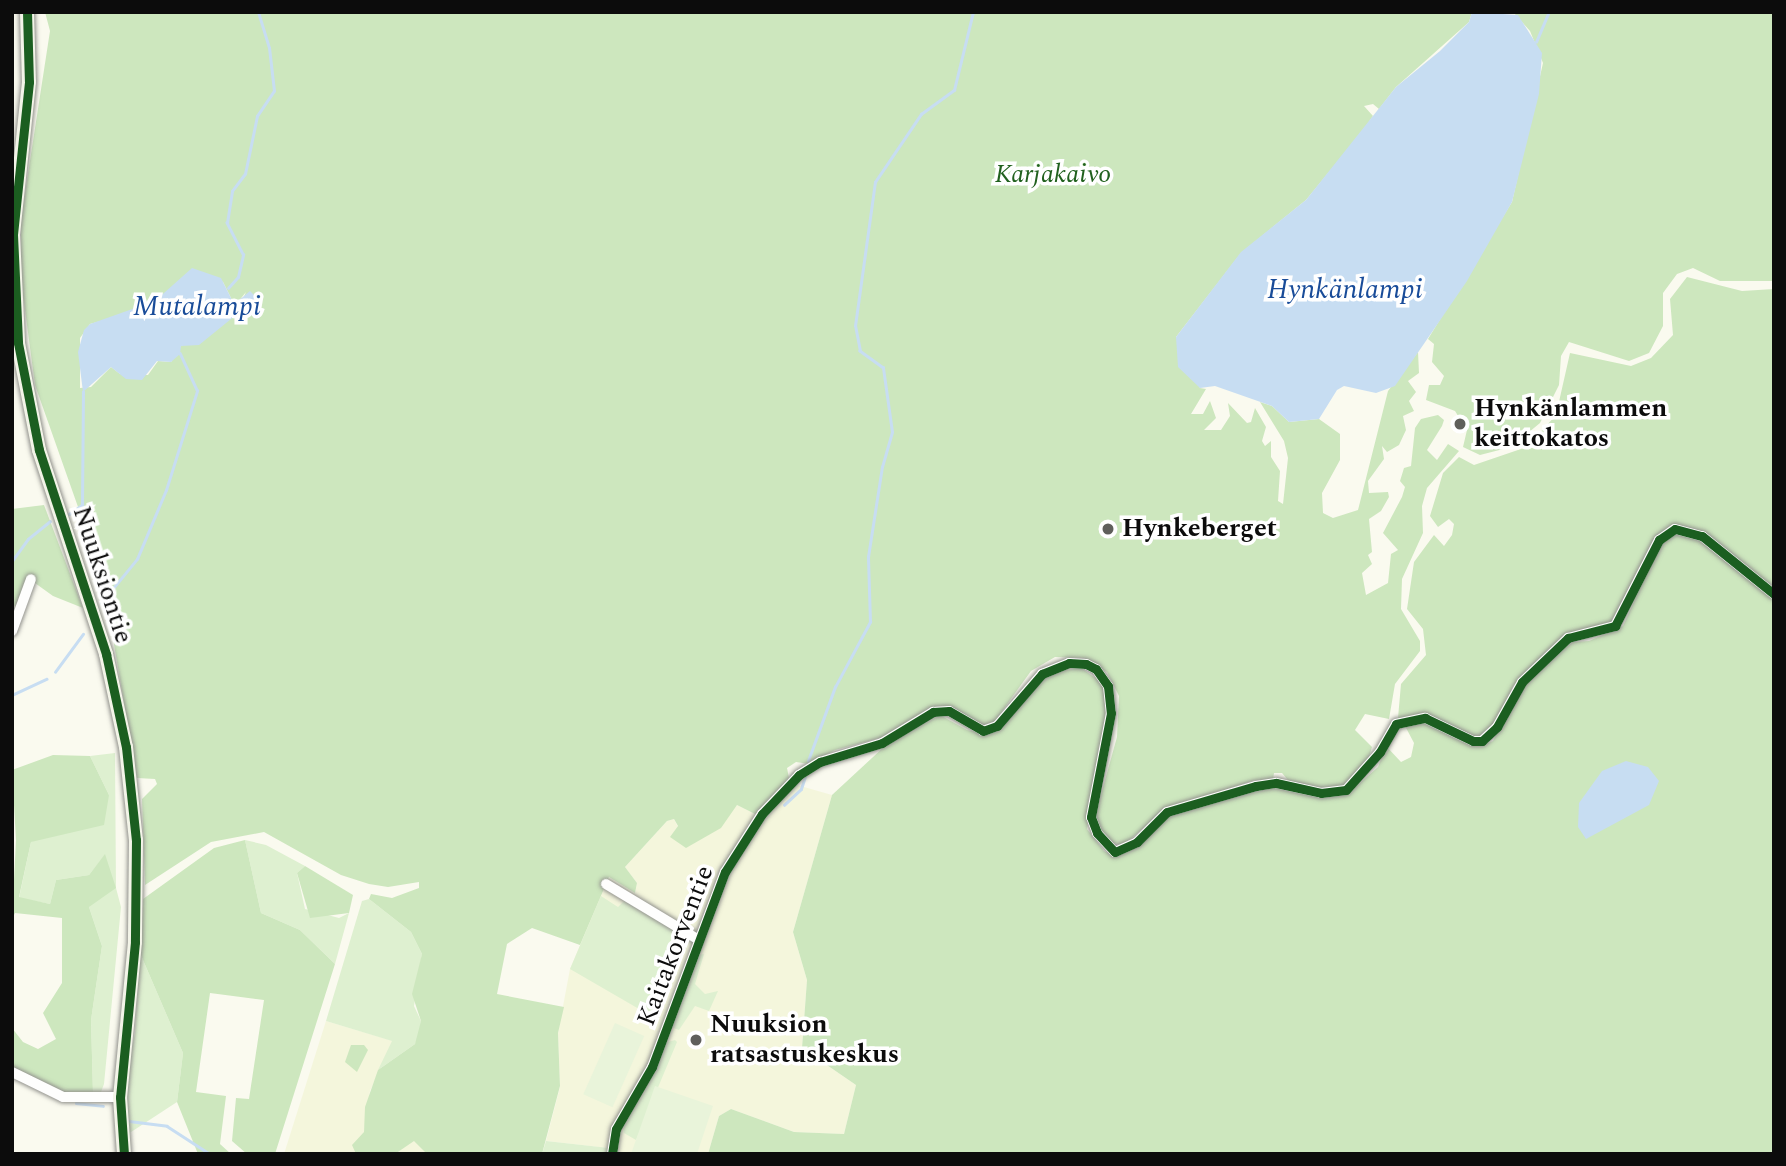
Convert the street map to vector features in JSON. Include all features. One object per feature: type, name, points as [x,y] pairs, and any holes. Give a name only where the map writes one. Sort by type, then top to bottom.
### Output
[{"type":"street","name":"Nuuksiontie","points":[[27,12],[29,82],[13,201],[14,302],[28,405],[106,654],[131,789],[135,930],[120,1097],[124,1154]]},
{"type":"street","name":"Kaitakorventie","points":[[612,1154],[617,1129],[652,1067],[696,939],[746,836],[807,769],[841,753],[882,743],[933,712],[949,711],[983,731],[997,726],[1024,692],[1055,667],[1086,664],[1096,669],[1108,686],[1111,713],[1091,817],[1097,833],[1115,852],[1137,842],[1167,812],[1256,786],[1276,783],[1321,793],[1346,790],[1380,752],[1396,724],[1425,718],[1473,741],[1482,741],[1497,727],[1522,682],[1568,638],[1615,626],[1659,540],[1675,529],[1702,536],[1774,594]]},
{"type":"street","points":[[12,631],[31,579]]},
{"type":"street","points":[[606,884],[696,939]]},
{"type":"street","points":[[12,1072],[64,1097],[120,1097]]},
{"type":"green space","name":"Karjakaivo","points":[[45,12],[1472,12],[1469,22],[1396,87],[1379,109],[1373,104],[1364,106],[1373,116],[1361,133],[1306,200],[1241,253],[1176,337],[1200,388],[1206,389],[1191,414],[1203,414],[1210,401],[1216,418],[1204,430],[1221,430],[1230,416],[1228,403],[1247,423],[1251,422],[1255,408],[1266,427],[1262,441],[1265,446],[1271,441],[1271,457],[1280,471],[1278,501],[1283,504],[1288,458],[1284,441],[1260,402],[1272,406],[1289,422],[1319,419],[1340,434],[1340,460],[1322,493],[1323,513],[1333,518],[1358,510],[1388,391],[1418,352],[1419,373],[1408,381],[1416,392],[1409,401],[1414,411],[1403,416],[1406,430],[1399,445],[1387,452],[1382,446],[1384,459],[1368,481],[1369,493],[1388,492],[1389,497],[1381,511],[1369,519],[1372,552],[1368,555],[1372,564],[1362,573],[1366,595],[1388,583],[1391,554],[1398,550],[1383,533],[1402,497],[1405,487],[1400,481],[1404,468],[1411,466],[1415,428],[1421,419],[1438,415],[1444,420],[1427,450],[1437,460],[1448,444],[1459,451],[1427,488],[1422,506],[1423,533],[1402,579],[1401,609],[1420,641],[1420,651],[1395,684],[1389,719],[1365,714],[1355,730],[1372,747],[1368,760],[1348,785],[1318,789],[1292,785],[1282,773],[1274,773],[1273,780],[1255,780],[1166,809],[1123,845],[1109,842],[1097,825],[1097,809],[1117,737],[1119,696],[1107,672],[1084,658],[1055,657],[1031,671],[995,721],[982,726],[951,708],[937,706],[887,736],[835,750],[809,764],[796,762],[787,768],[790,783],[757,815],[737,805],[721,828],[686,848],[670,837],[678,826],[674,819],[667,821],[625,867],[637,883],[635,893],[609,877],[580,945],[532,928],[507,944],[497,994],[564,1007],[558,1033],[560,1086],[542,1154],[427,1154],[414,1141],[395,1154],[356,1154],[352,1145],[364,1132],[365,1107],[378,1070],[415,1044],[421,1021],[412,994],[422,954],[411,932],[369,899],[371,894],[392,898],[419,888],[419,882],[388,887],[341,875],[264,832],[211,842],[145,885],[142,799],[157,784],[155,779],[137,778],[102,575],[35,385],[21,280],[21,219],[50,31]],"holes":[[[202,272],[223,282],[232,300],[238,302],[246,292],[236,315],[181,346],[171,362],[158,361],[148,375],[120,374],[111,367],[91,387],[80,388],[80,338],[90,324],[133,312]]]},
{"type":"green space","points":[[1513,12],[1774,12],[1774,281],[1720,281],[1693,268],[1677,274],[1663,293],[1663,326],[1649,353],[1629,361],[1569,342],[1561,356],[1559,385],[1540,423],[1511,447],[1480,455],[1463,447],[1467,430],[1455,411],[1426,400],[1429,385],[1440,385],[1444,376],[1432,362],[1434,344],[1428,339],[1512,202],[1543,63],[1530,31]]},
{"type":"green space","points":[[1687,277],[1742,291],[1774,289],[1774,590],[1698,530],[1675,525],[1655,537],[1609,626],[1573,633],[1534,665],[1513,686],[1492,731],[1476,737],[1433,718],[1398,718],[1401,684],[1426,655],[1423,629],[1407,609],[1414,562],[1434,535],[1444,546],[1452,535],[1454,524],[1449,519],[1438,527],[1430,516],[1443,473],[1459,457],[1474,465],[1527,447],[1556,415],[1570,353],[1631,366],[1651,358],[1673,335],[1670,299]]},
{"type":"green space","points":[[44,505],[83,608],[53,596],[28,578],[17,611],[12,601],[12,509]]},
{"type":"green space","points":[[1672,534],[1701,539],[1774,598],[1774,1154],[708,1154],[719,1116],[731,1109],[794,1132],[844,1134],[856,1085],[802,1048],[807,980],[793,932],[832,795],[886,745],[940,715],[967,730],[987,734],[1004,726],[1029,692],[1053,672],[1081,668],[1104,684],[1106,713],[1087,829],[1104,851],[1114,856],[1143,843],[1163,819],[1181,810],[1256,790],[1279,788],[1333,797],[1350,792],[1378,767],[1386,746],[1401,762],[1411,757],[1414,743],[1404,724],[1433,723],[1481,746],[1493,741],[1517,693],[1556,655],[1573,642],[1589,641],[1623,626],[1660,543]]},
{"type":"green space","points":[[115,753],[116,888],[121,907],[104,1084],[101,1092],[93,1093],[91,1020],[102,946],[89,907],[105,855],[89,875],[56,880],[50,904],[19,898],[31,842],[109,795],[90,756]]},
{"type":"green space","points":[[53,755],[90,756],[109,795],[104,825],[31,842],[19,897],[50,904],[56,880],[89,875],[105,854],[116,888],[89,907],[102,946],[91,1020],[93,1093],[65,1093],[12,1067],[12,1028],[23,1042],[38,1049],[56,1039],[43,1013],[62,983],[62,918],[15,913],[12,919],[16,840],[12,770]]},
{"type":"green space","points":[[790,783],[832,795],[793,932],[807,980],[802,1048],[856,1085],[844,1134],[794,1132],[731,1109],[719,1116],[708,1154],[608,1154],[608,1148],[546,1141],[560,1087],[558,1033],[570,969],[609,877],[635,893],[637,883],[625,867],[667,821],[674,819],[678,827],[671,837],[725,816],[737,805],[757,815]]},
{"type":"green space","points":[[245,840],[266,845],[305,866],[297,873],[305,909],[339,918],[349,913],[335,964],[300,930],[261,913]]},
{"type":"green space","points":[[245,840],[261,913],[300,930],[335,964],[275,1154],[247,1154],[232,1141],[236,1098],[249,1099],[264,1000],[210,993],[196,1092],[226,1096],[220,1144],[231,1154],[198,1154],[177,1102],[183,1053],[140,953],[143,899],[214,848]]},
{"type":"green space","points":[[305,866],[353,895],[349,913],[310,918],[297,873]]},
{"type":"green space","points":[[601,896],[618,907],[625,900],[689,938],[658,1020],[570,969]]},
{"type":"green space","points":[[369,899],[411,932],[422,954],[414,1006],[421,1021],[420,1035],[415,1044],[378,1070],[392,1041],[326,1021],[362,901]]},
{"type":"green space","points":[[140,953],[183,1053],[177,1102],[128,1134],[127,1072],[135,1033]]},
{"type":"green space","points":[[704,954],[695,984],[705,994],[718,991],[709,1011],[695,1006],[679,1030],[671,1027],[696,955]]},
{"type":"green space","points":[[326,1021],[393,1041],[370,1091],[364,1132],[356,1154],[284,1154]]},
{"type":"green space","points":[[615,1023],[644,1036],[613,1107],[583,1094]]},
{"type":"green space","points":[[675,1040],[677,1042],[636,1140],[624,1133],[623,1125],[644,1093],[665,1043]]},
{"type":"green space","points":[[351,1045],[364,1045],[368,1050],[357,1072],[345,1062]]},
{"type":"green space","points":[[655,1086],[713,1106],[697,1154],[631,1154]]},
{"type":"green space","points":[[414,1140],[427,1154],[395,1154]]},
{"type":"green space","points":[[546,1141],[609,1148],[608,1154],[542,1154]]},
{"type":"water","name":"Hynkänlampi","points":[[1472,12],[1518,15],[1542,53],[1539,94],[1512,202],[1467,281],[1395,386],[1376,393],[1344,386],[1337,390],[1319,419],[1289,422],[1272,406],[1215,386],[1200,388],[1178,367],[1176,337],[1241,252],[1306,200],[1396,87],[1440,51],[1469,22]]},
{"type":"water","name":"Mutalampi","points":[[192,268],[221,278],[232,300],[238,301],[250,291],[258,299],[256,307],[236,315],[199,345],[181,346],[180,354],[171,362],[157,361],[142,380],[126,379],[111,367],[83,392],[78,352],[84,330],[90,324],[155,301]]},
{"type":"water","points":[[1626,761],[1648,767],[1659,781],[1649,805],[1586,839],[1578,827],[1579,803],[1602,771]]},
{"type":"waterway","points":[[228,288],[238,277],[243,255],[227,223],[232,191],[245,174],[257,116],[274,91],[269,48],[258,12]]},
{"type":"waterway","points":[[808,761],[835,687],[870,622],[868,557],[882,467],[892,432],[883,368],[860,351],[855,326],[875,182],[921,114],[954,90],[973,12]]},
{"type":"waterway","points":[[1536,42],[1549,12]]},
{"type":"waterway","points":[[101,603],[137,559],[166,490],[197,391],[180,354]]},
{"type":"waterway","points":[[69,514],[82,505],[83,392]]},
{"type":"waterway","points":[[12,561],[28,539],[50,521]]},
{"type":"waterway","points":[[55,672],[83,634]]},
{"type":"waterway","points":[[12,695],[46,679]]},
{"type":"waterway","points":[[784,805],[801,789],[806,774]]},
{"type":"waterway","points":[[76,1103],[103,1106]]},
{"type":"waterway","points":[[129,1121],[167,1126],[210,1154]]},
{"type":"cycle path","points":[[27,12],[29,82],[13,235],[18,343],[39,450],[106,654],[126,747],[136,840],[135,942],[120,1097],[124,1154]]},
{"type":"cycle path","points":[[612,1154],[616,1129],[652,1067],[725,872],[762,814],[799,775],[820,762],[882,743],[933,712],[949,711],[983,731],[997,726],[1042,674],[1069,663],[1086,664],[1096,669],[1108,686],[1111,713],[1091,817],[1097,833],[1115,852],[1137,842],[1167,812],[1256,786],[1276,783],[1321,793],[1346,790],[1380,752],[1396,724],[1425,718],[1473,741],[1482,741],[1497,727],[1522,682],[1568,638],[1615,626],[1659,540],[1675,529],[1702,536],[1774,594]]},
{"type":"place","name":"Hynkänlammen keittokatos","points":[[1460,424]]},
{"type":"place","name":"Hynkeberget","points":[[1108,529]]},
{"type":"place","name":"Nuuksion ratsastuskeskus","points":[[696,1040]]}]
